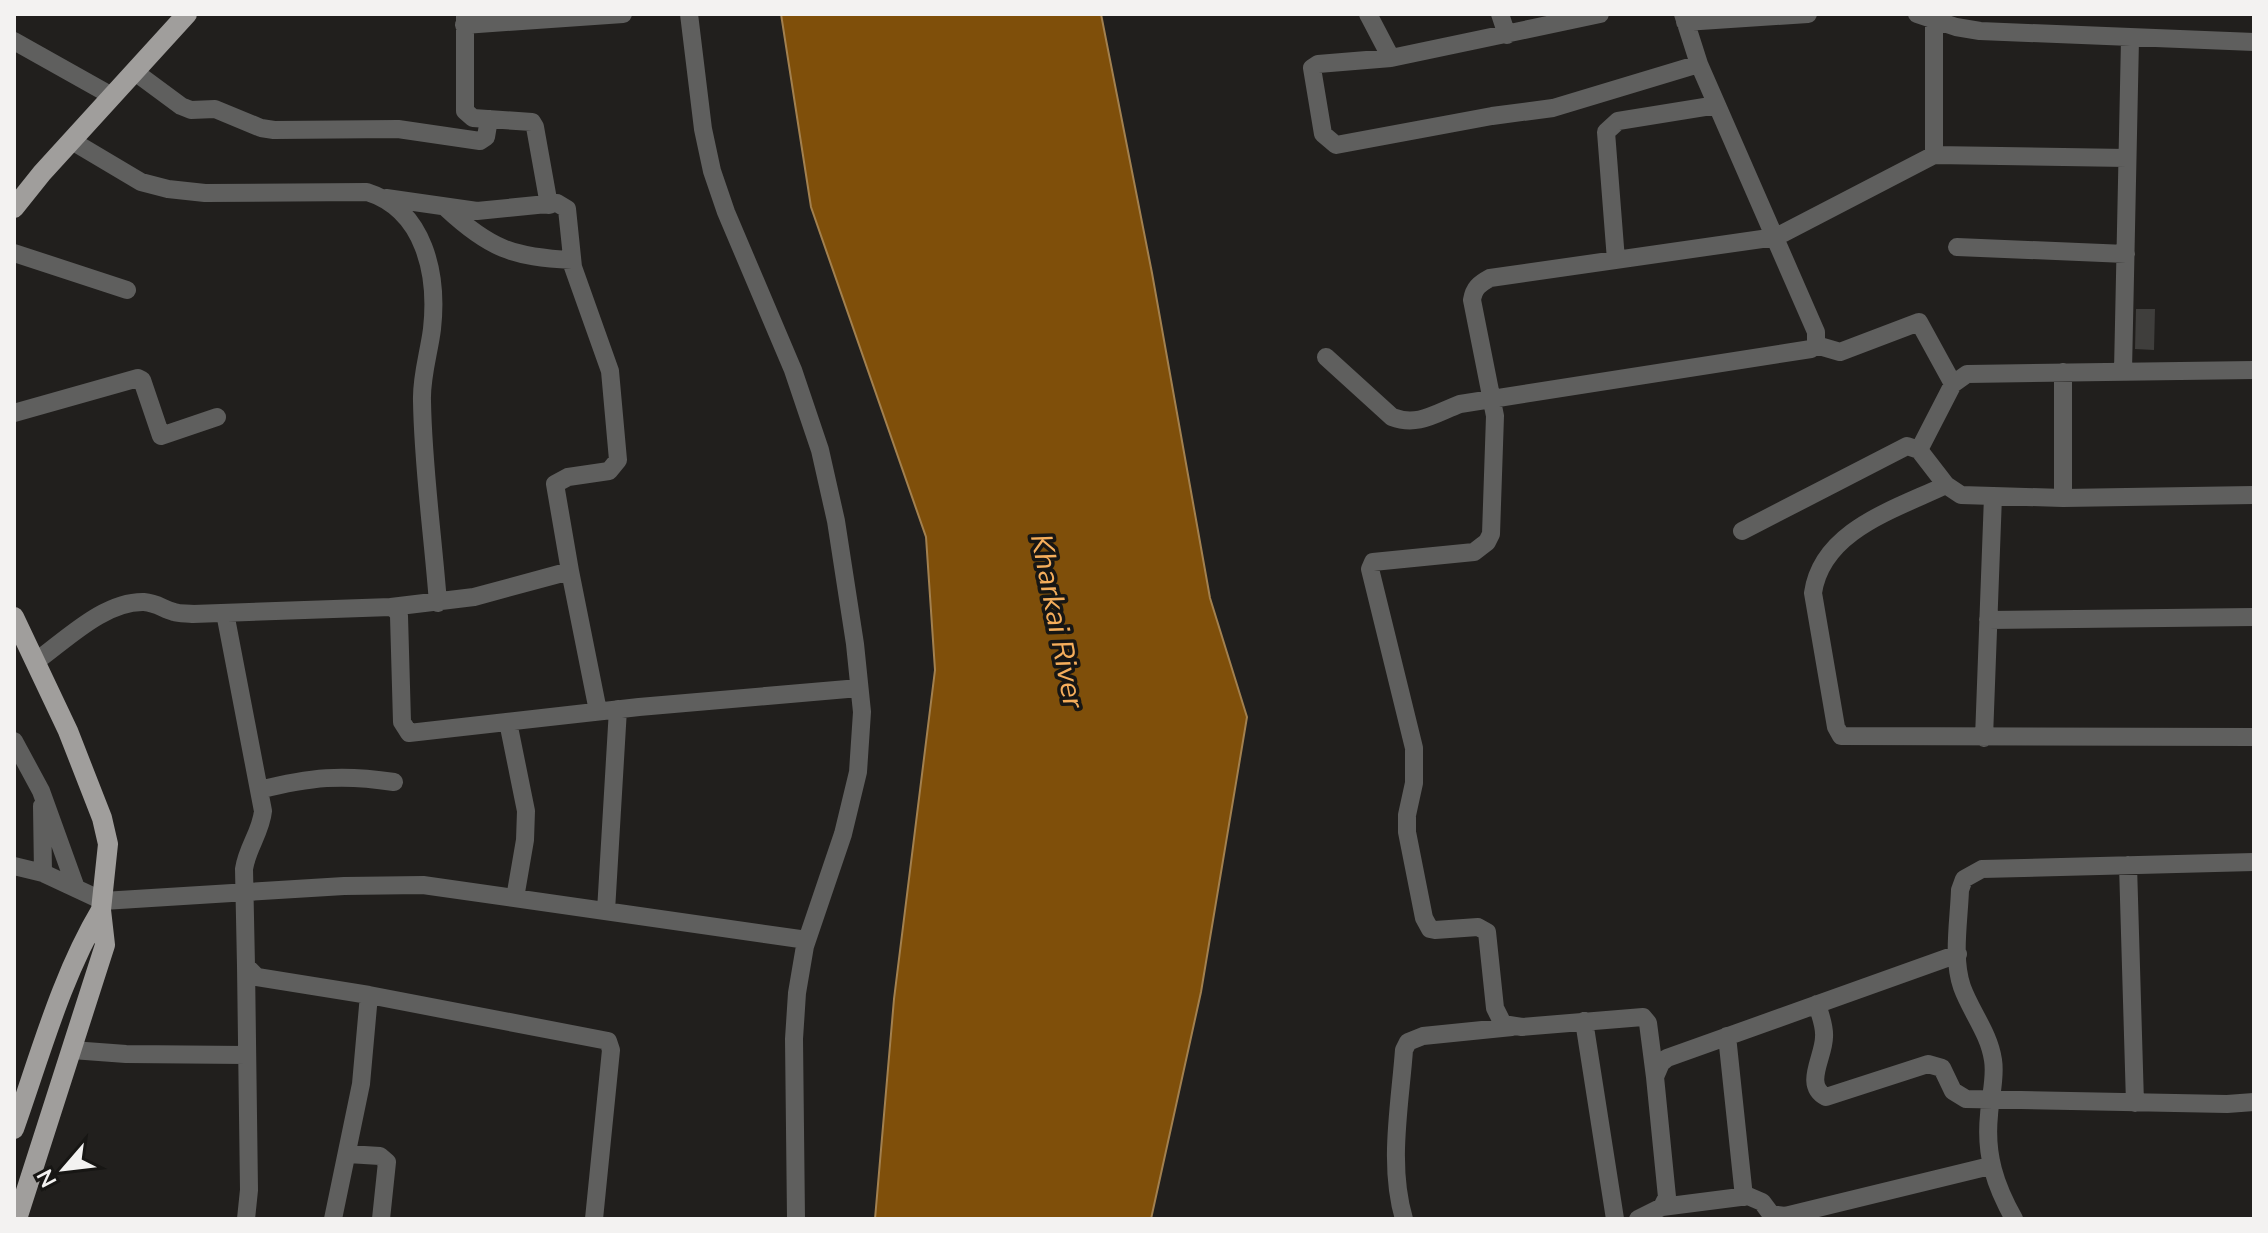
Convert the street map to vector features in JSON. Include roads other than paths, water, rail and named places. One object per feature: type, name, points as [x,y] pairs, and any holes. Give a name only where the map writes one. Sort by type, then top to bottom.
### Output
[{"type":"main road","points":[[14,208],[187,14]]},
{"type":"main road","points":[[14,617],[68,731],[102,818],[108,844],[102,905],[105,945],[17,1219]]},
{"type":"main road","points":[[14,1129],[20,1091],[102,905]]},
{"type":"street","points":[[549,205],[532,122],[473,118],[465,111],[464,19],[623,14]]},
{"type":"street","points":[[689,14],[703,129],[712,171],[726,212],[793,370],[820,450],[836,521],[862,712],[858,772],[839,846],[807,940],[797,993],[794,1039],[796,1219]]},
{"type":"street","points":[[1368,14],[1391,58]]},
{"type":"street","points":[[1500,14],[1507,35]]},
{"type":"street","points":[[1600,14],[1391,58],[1318,64],[1312,68],[1321,127],[1328,141],[1336,145],[1553,108],[1699,64]]},
{"type":"street","points":[[1796,15],[1684,18],[1699,64],[1816,332],[1816,345]]},
{"type":"street","points":[[1934,155],[1925,16],[1956,27],[2010,23],[2130,39],[2254,42]]},
{"type":"street","points":[[2123,371],[2130,39]]},
{"type":"street","points":[[14,41],[112,96]]},
{"type":"street","points":[[135,72],[181,106],[191,110],[215,109],[261,128],[274,130],[398,129],[480,141],[486,137],[489,119]]},
{"type":"street","points":[[1616,260],[1606,132],[1618,121],[1717,105]]},
{"type":"street","points":[[72,141],[141,182],[168,189],[205,193],[367,192],[446,208],[491,211],[561,204],[567,209],[572,260],[610,371],[618,460],[609,471],[568,477],[555,484],[598,711]]},
{"type":"street","points":[[1512,1027],[1503,1024],[1495,1008],[1487,932],[1478,927],[1430,929],[1424,918],[1407,832],[1407,815],[1414,783],[1414,748],[1370,569],[1373,562],[1474,552],[1487,542],[1491,534],[1496,434],[1493,399],[1472,300],[1474,291],[1490,278],[1776,237],[1934,155],[2127,158]]},
{"type":"street","points":[[384,197],[412,223],[421,240],[433,290],[432,326],[422,401],[438,603]]},
{"type":"street","points":[[446,208],[474,234],[492,245],[531,257],[572,260]]},
{"type":"street","points":[[1957,247],[2126,254]]},
{"type":"street","points":[[14,253],[127,290]]},
{"type":"street","points":[[1816,345],[1840,352],[1919,322],[1953,384]]},
{"type":"street","points":[[1326,357],[1392,417],[1404,421],[1430,418],[1460,404],[1811,349],[1816,345]]},
{"type":"street","points":[[1919,450],[1953,384],[1967,374],[2254,370]]},
{"type":"street","points":[[2063,372],[2063,498]]},
{"type":"street","points":[[14,413],[138,378],[142,380],[161,436],[217,417]]},
{"type":"street","points":[[1742,531],[1907,446],[1919,450],[1946,485],[1961,495],[2063,498],[2254,495]]},
{"type":"street","points":[[1946,485],[1857,528],[1822,563],[1815,578],[1813,593],[1836,727],[1841,736],[2254,737]]},
{"type":"street","points":[[1984,738],[1993,496]]},
{"type":"street","points":[[35,662],[96,618],[117,607],[140,602],[158,604],[174,612],[391,607],[489,594],[570,571]]},
{"type":"street","points":[[391,607],[399,616],[402,722],[405,731],[413,733],[598,711],[859,688]]},
{"type":"street","points":[[225,613],[263,811],[262,824],[245,858],[249,1190],[246,1219]]},
{"type":"street","points":[[1988,620],[2254,617]]},
{"type":"street","points":[[606,911],[618,709]]},
{"type":"street","points":[[508,722],[526,811],[525,840],[515,898]]},
{"type":"street","points":[[14,741],[41,791],[76,888]]},
{"type":"street","points":[[259,790],[327,776],[394,782]]},
{"type":"street","points":[[41,791],[43,873]]},
{"type":"street","points":[[2014,1219],[1990,1166],[1988,1140],[1994,1064],[1991,1049],[1958,973],[1960,890],[1964,879],[1982,869],[2254,862]]},
{"type":"street","points":[[2128,865],[2135,1103]]},
{"type":"street","points":[[14,866],[43,873],[76,888],[102,905],[244,893],[391,884],[423,885],[807,940]]},
{"type":"street","points":[[1655,1077],[1661,1063],[1667,1058],[1958,954]]},
{"type":"street","points":[[246,966],[257,977],[608,1041],[611,1050],[594,1219]]},
{"type":"street","points":[[333,1219],[361,1084],[369,995]]},
{"type":"street","points":[[1817,1004],[1824,1038],[1815,1078],[1817,1092],[1822,1096],[1831,1097],[1928,1064],[1942,1068],[1958,1096],[1990,1100],[2254,1102]]},
{"type":"street","points":[[1404,1219],[1398,1199],[1396,1162],[1404,1050],[1408,1042],[1423,1036],[1643,1017],[1648,1023],[1667,1188],[1667,1197],[1651,1215]]},
{"type":"street","points":[[1584,1021],[1615,1219]]},
{"type":"street","points":[[1727,1036],[1744,1197]]},
{"type":"street","points":[[72,1050],[126,1054],[247,1055]]},
{"type":"street","points":[[348,1154],[380,1156],[387,1162],[381,1219]]},
{"type":"street","points":[[1651,1215],[1744,1197],[1755,1198],[1771,1214],[1785,1216],[1990,1166]]},
{"type":"water","name":"Kharkai River","points":[[781,14],[1101,14],[1152,273],[1210,598],[1247,717],[1201,992],[1151,1219],[875,1219],[894,999],[935,670],[926,537],[811,207]]}]
